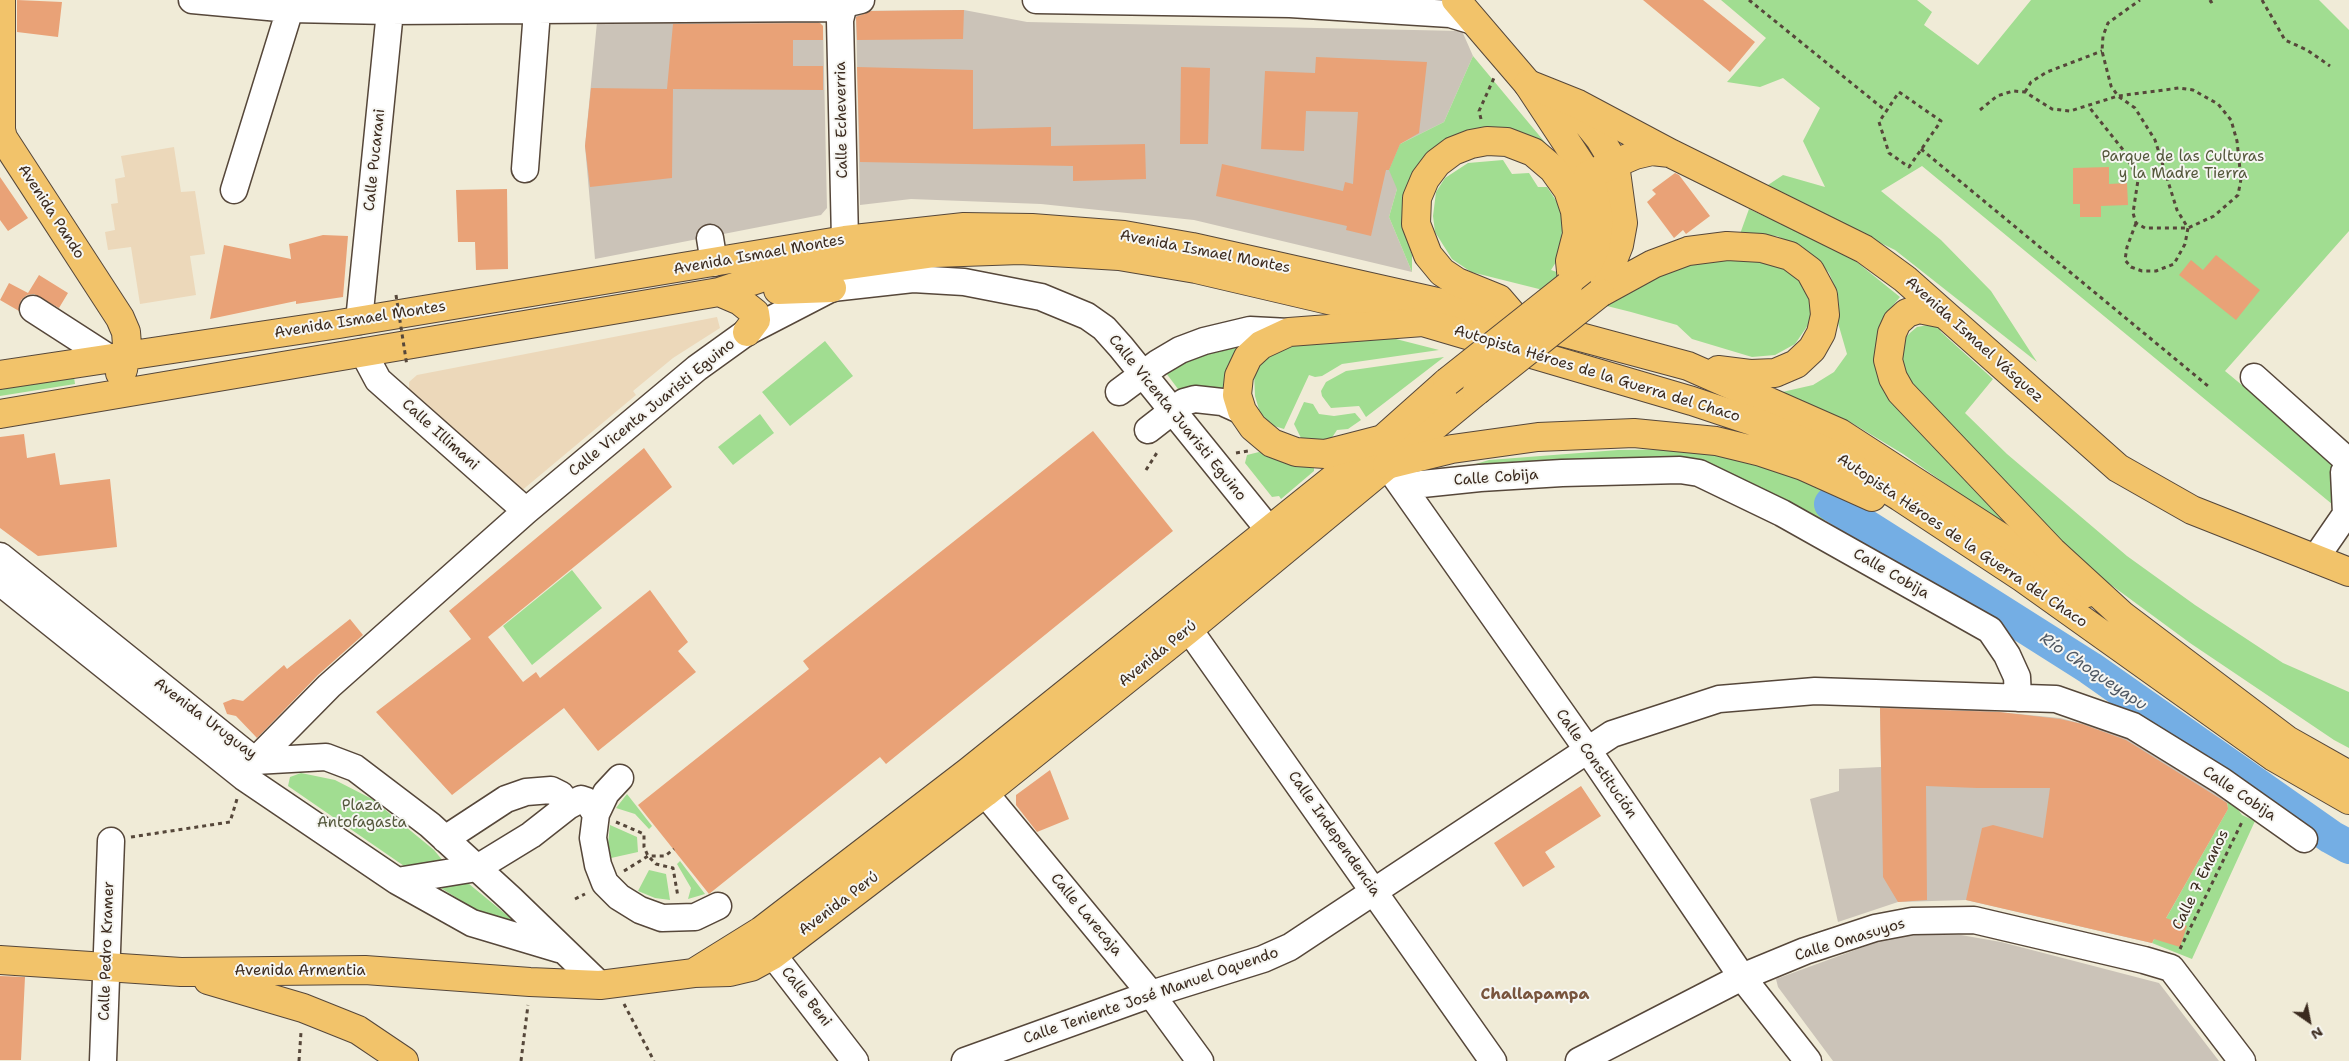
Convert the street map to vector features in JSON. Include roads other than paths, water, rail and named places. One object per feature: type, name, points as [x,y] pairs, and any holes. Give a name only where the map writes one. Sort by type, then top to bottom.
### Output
[{"type":"main road","name":"Avenida Pando","points":[[1,0],[1,135],[120,318],[126,332],[118,357]]},
{"type":"main road","points":[[1456,0],[1528,84],[1587,122],[1600,139],[1614,164],[1623,223],[1619,245],[1600,293]]},
{"type":"main road","points":[[1528,84],[1578,104],[1670,153]]},
{"type":"main road","name":"Avenida Perú","points":[[600,985],[694,973],[730,972],[751,967],[773,955],[985,793],[1182,619],[1278,540],[1383,438],[1447,382],[1570,284],[1589,262],[1595,249],[1598,233],[1597,207],[1588,175],[1528,84]]},
{"type":"main road","points":[[1516,320],[1499,299],[1457,282],[1442,272],[1428,256],[1416,224],[1416,198],[1425,179],[1437,163],[1454,151],[1487,141],[1507,142],[1533,152],[1553,169],[1568,190],[1575,211],[1577,234],[1570,261],[1570,284]]},
{"type":"main road","name":"Avenida Ismael Vásquez","points":[[1588,175],[1635,155],[1652,151],[1670,153],[1864,249],[1905,279],[2118,468],[2192,510],[2349,572]]},
{"type":"main road","name":"Avenida Ismael Montes","points":[[0,375],[359,321],[712,250],[845,240],[964,227],[1032,228],[1124,235],[1192,247],[1516,320]]},
{"type":"main road","name":"Avenida Perú","points":[[1278,540],[1395,476],[1477,391],[1600,293],[1653,264],[1688,251],[1727,246],[1762,248],[1790,256],[1810,271],[1823,295],[1825,315],[1822,333],[1812,350],[1796,364],[1775,374],[1750,374],[1688,366]]},
{"type":"main road","points":[[712,250],[719,292]]},
{"type":"main road","name":"Avenida Ismael Montes","points":[[0,414],[719,292],[764,277],[935,253],[1020,250],[1119,256],[1187,268],[1423,322]]},
{"type":"main road","points":[[719,292],[832,288]]},
{"type":"main road","points":[[719,292],[740,301],[754,313],[756,320],[747,332]]},
{"type":"main road","points":[[1944,314],[1919,309],[1907,313],[1897,322],[1892,333],[1888,360],[1893,378],[1901,392],[2052,551],[2123,616]]},
{"type":"main road","name":"Autopista Héroes de la Guerra del Chaco","points":[[1516,320],[1688,366],[1840,433],[2123,616],[2287,740],[2349,775]]},
{"type":"main road","points":[[359,321],[363,352]]},
{"type":"main road","points":[[1383,438],[1325,454],[1308,454],[1283,448],[1272,443],[1253,427],[1242,411],[1237,395],[1239,376],[1248,357],[1261,345],[1289,332],[1423,322]]},
{"type":"main road","name":"Autopista Héroes de la Guerra del Chaco","points":[[1423,322],[1692,401],[1758,423],[1820,449],[1900,498],[2023,578],[2274,756],[2349,800]]},
{"type":"main road","points":[[44,407],[56,394],[106,386],[114,381],[123,370],[118,357]]},
{"type":"main road","points":[[1395,476],[1452,449],[1538,437],[1634,433],[1716,441],[1761,452],[1803,466],[1865,493],[1929,531],[2023,578]]},
{"type":"main road","name":"Avenida Perú","points":[[694,973],[762,930],[968,772],[1182,619]]},
{"type":"main road","name":"Avenida Armentia","points":[[0,960],[181,972],[365,970],[600,985]]},
{"type":"main road","points":[[181,972],[303,1008],[358,1030],[404,1061]]},
{"type":"street","points":[[192,0],[290,9],[390,6],[537,11],[827,8],[850,1]]},
{"type":"street","points":[[1036,0],[1290,4],[1450,14],[1474,21]]},
{"type":"street","name":"Calle Echeverria","points":[[845,240],[840,27],[850,1]]},
{"type":"street","name":"Calle Pucarani","points":[[359,321],[390,6]]},
{"type":"street","points":[[234,190],[290,9]]},
{"type":"street","points":[[526,169],[537,11]]},
{"type":"street","name":"Calle Vicenta Juaristi Eguino","points":[[250,769],[329,686],[526,511],[697,368],[747,332],[832,288],[914,279],[964,282],[1041,296],[1071,308],[1104,328],[1278,540]]},
{"type":"street","points":[[33,309],[118,357]]},
{"type":"street","points":[[1119,392],[1180,350],[1227,334],[1250,330],[1289,332]]},
{"type":"street","name":"Calle Illimani","points":[[363,352],[378,380],[526,511]]},
{"type":"street","points":[[2254,377],[2349,464],[2344,472],[2346,514],[2315,559]]},
{"type":"street","points":[[1152,441],[1171,411],[1184,402],[1195,399],[1222,402],[1242,411]]},
{"type":"street","name":"Calle Cobija","points":[[1395,476],[1480,478],[1562,473],[1680,470],[1699,473],[1782,513],[1990,630],[2014,669],[2018,698],[2056,699],[2133,726],[2252,801],[2304,839]]},
{"type":"street","name":"Calle Constitución","points":[[1395,476],[1587,749],[1742,977],[1808,1061]]},
{"type":"street","name":"Avenida Uruguay","points":[[0,556],[44,603],[128,673],[250,769],[398,881],[472,924],[562,950]]},
{"type":"street","name":"Avenida Uruguay","points":[[0,582],[44,603]]},
{"type":"street","name":"Calle Independencia","points":[[1182,619],[1493,1061]]},
{"type":"street","name":"Calle Teniente José Manuel Oquendo","points":[[965,1061],[1151,994],[1263,958],[1290,947],[1612,734],[1719,699],[1814,691],[2018,698]]},
{"type":"street","name":"Avenida Uruguay","points":[[250,769],[326,757],[355,768],[445,839],[600,985]]},
{"type":"street","name":"Calle Larecaja","points":[[968,772],[1151,994],[1200,1061]]},
{"type":"street","points":[[620,778],[606,794],[603,816],[593,838],[598,865],[605,883],[619,897],[640,910],[662,918],[694,917],[718,906]]},
{"type":"street","points":[[445,839],[506,799],[526,792],[551,790],[561,796],[568,806]]},
{"type":"street","points":[[398,881],[477,868],[531,835],[568,806],[581,799],[587,801],[603,816]]},
{"type":"street","name":"Calle Pedro Kramer","points":[[103,1061],[111,840]]},
{"type":"street","name":"Calle Omasuyos","points":[[1580,1061],[1742,977],[1805,951],[1875,928],[1912,921],[1974,920],[2171,968],[2242,1061]]},
{"type":"street","name":"Calle Beni","points":[[762,930],[773,955],[855,1061]]},
{"type":"waterway","name":"Río Choqueyapu","points":[[1831,504],[2090,668],[2331,837],[2349,847]]},
{"type":"district","name":"Challapampa","points":[[1535,995]]},
{"type":"park label","name":"Parque de las Culturas y la Madre Tierra","points":[[2183,166]]},
{"type":"park label","name":"Plaza Antofagasta","points":[[362,814]]}]
